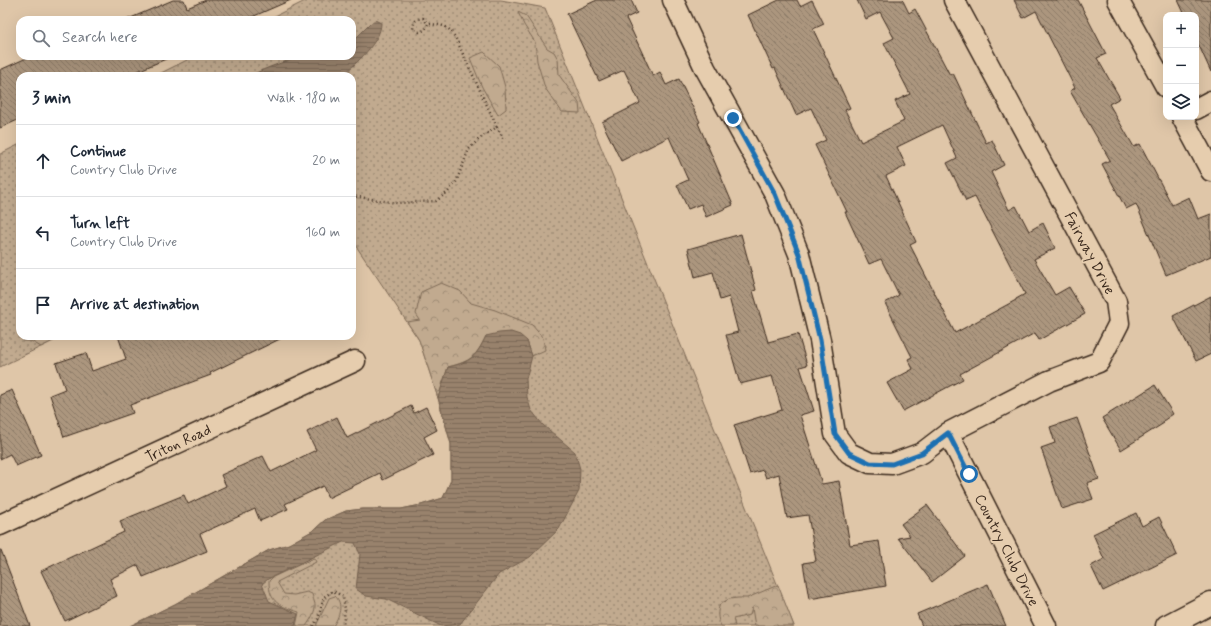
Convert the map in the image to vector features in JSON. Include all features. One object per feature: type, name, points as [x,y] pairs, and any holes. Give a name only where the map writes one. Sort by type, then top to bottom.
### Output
[{"type":"main road","points":[[1167,626],[1211,603]]},
{"type":"street","points":[[673,0],[705,68],[775,194],[799,254],[820,340],[835,434],[849,453],[870,463],[892,464],[922,453],[948,433]]},
{"type":"street","name":"Fairway Drive","points":[[948,433],[1049,382],[1099,362],[1119,323],[1116,301],[954,0]]},
{"type":"street","points":[[1118,0],[1164,84]]},
{"type":"street","points":[[1199,107],[1211,101]]},
{"type":"street","points":[[1184,120],[1211,171]]},
{"type":"street","name":"Triton Road","points":[[0,525],[355,361]]},
{"type":"street","name":"Country Club Drive","points":[[948,433],[1046,626]]},
{"type":"path","points":[[423,18],[428,24],[425,30],[419,32],[413,28],[414,22],[417,19],[423,18]]},
{"type":"path","points":[[428,24],[441,24],[450,29],[504,140]]},
{"type":"path","points":[[356,197],[397,203],[436,202],[448,192],[456,182],[470,149],[480,138],[497,127]]},
{"type":"path","points":[[313,626],[318,619],[324,597],[333,591],[342,596],[345,609],[343,626]]},
{"type":"green space","points":[[307,0],[501,0],[545,8],[794,626],[130,626],[175,604],[269,550],[289,544],[314,530],[325,520],[346,511],[363,509],[401,509],[421,505],[443,498],[451,480],[451,444],[419,340],[356,246],[356,72],[163,72],[187,60],[356,60],[356,16],[275,16]]},
{"type":"green space","points":[[518,12],[526,16],[547,48],[554,52],[558,59],[559,75],[579,103],[580,113],[562,112],[545,88],[537,61],[535,42]]},
{"type":"green space","points":[[484,52],[499,66],[505,87],[506,109],[498,115],[482,87],[470,58]]},
{"type":"green space","points":[[16,146],[16,340],[55,340],[0,367],[0,154]]},
{"type":"green space","points":[[441,283],[460,291],[471,303],[495,310],[532,325],[543,338],[545,350],[532,356],[527,341],[486,336],[479,349],[472,357],[462,363],[448,367],[438,398],[419,340],[407,322],[420,320],[416,314],[421,292]]},
{"type":"green space","points":[[55,340],[41,347],[31,341],[23,341]]},
{"type":"green space","points":[[314,558],[316,562],[277,582],[284,594],[294,595],[307,592],[312,594],[315,610],[312,616],[306,626],[296,626],[299,612],[286,608],[273,599],[269,581],[273,577]]},
{"type":"green space","points":[[778,585],[794,626],[755,626],[752,608],[750,615],[733,619],[735,626],[721,626],[718,615],[720,604],[729,599],[747,598]]},
{"type":"green space","points":[[335,596],[338,599],[340,611],[333,626],[316,626],[329,598]]},
{"type":"shaded area","points":[[375,20],[381,23],[377,37],[367,52],[346,72],[259,72],[292,60],[356,60],[356,38]]},
{"type":"shaded area","points":[[511,332],[520,335],[527,341],[532,356],[526,379],[527,397],[531,410],[543,425],[575,452],[580,469],[579,491],[559,529],[530,557],[499,574],[460,624],[441,626],[386,599],[366,596],[356,589],[360,554],[355,543],[343,542],[268,579],[262,584],[269,601],[298,614],[295,626],[130,626],[175,604],[269,550],[289,544],[314,530],[325,520],[346,511],[363,509],[401,509],[443,498],[451,480],[451,444],[438,398],[448,367],[472,358],[476,354],[486,336]]},
{"type":"building","points":[[173,0],[184,0],[187,8],[206,0],[291,0],[254,16],[135,16]]},
{"type":"building","points":[[597,0],[631,0],[637,13],[626,18],[653,76],[660,72],[666,85],[679,79],[700,122],[698,123],[733,205],[706,217],[701,204],[688,209],[677,185],[688,180],[669,137],[621,161],[602,122],[640,103],[624,70],[599,81],[567,14]]},
{"type":"building","points":[[779,0],[797,0],[800,6],[812,0],[824,24],[813,29],[850,108],[845,110],[861,142],[904,121],[895,101],[910,94],[884,43],[894,38],[880,12],[866,19],[857,0],[904,0],[903,1],[909,13],[915,9],[950,75],[953,73],[986,143],[992,140],[1004,165],[991,172],[1009,210],[1016,206],[1029,231],[1043,223],[1055,248],[1034,259],[1055,295],[1069,287],[1085,314],[1039,340],[1035,333],[960,374],[963,379],[903,411],[887,383],[913,369],[908,359],[912,357],[885,303],[899,295],[881,259],[869,264],[845,212],[847,212],[815,145],[826,140],[811,108],[796,115],[775,68],[773,69],[748,15]],"holes":[[[942,125],[957,158],[947,163],[966,201],[975,197],[1025,294],[955,333],[910,245],[916,242],[886,176],[906,166],[897,147]]]},
{"type":"building","points":[[1014,0],[1078,0],[1106,54],[1097,58],[1120,98],[1109,104],[1134,147],[1140,144],[1172,205],[1189,197],[1198,219],[1211,214],[1211,256],[1166,275],[1136,204],[1126,209],[1102,164],[1110,160],[1070,91],[1075,88],[1036,11],[1023,18]]},
{"type":"building","points":[[1178,0],[1211,0],[1211,72],[1199,46],[1199,12],[1184,12]]},
{"type":"building","points":[[22,60],[164,60],[135,72],[16,72],[16,121],[0,128],[0,70]]},
{"type":"building","points":[[741,234],[756,290],[753,291],[768,342],[798,334],[807,365],[800,367],[814,411],[800,415],[822,484],[839,481],[850,545],[879,541],[886,586],[809,599],[803,563],[816,561],[808,515],[787,518],[779,474],[766,478],[763,470],[750,474],[734,425],[782,410],[772,376],[740,384],[726,335],[738,332],[729,297],[720,300],[713,272],[695,277],[688,249]]},
{"type":"building","points":[[1211,296],[1211,354],[1196,361],[1173,316]]},
{"type":"building","points":[[119,340],[278,340],[210,373],[211,375],[130,405],[133,413],[64,437],[50,395],[65,389],[56,363],[86,353],[92,371],[126,359]]},
{"type":"building","points":[[1155,385],[1173,414],[1163,421],[1164,423],[1121,450],[1102,418]]},
{"type":"building","points":[[12,390],[41,455],[16,466],[10,454],[0,459],[0,395]]},
{"type":"building","points":[[411,406],[414,413],[426,407],[437,430],[424,437],[433,455],[383,480],[380,473],[328,498],[323,486],[285,504],[288,509],[260,521],[255,509],[200,534],[207,551],[143,577],[138,565],[110,579],[117,596],[65,621],[41,571],[124,532],[120,521],[184,495],[188,504],[226,486],[221,475],[263,456],[271,472],[316,450],[307,432],[337,417],[347,438]]},
{"type":"building","points":[[1077,418],[1099,479],[1087,483],[1093,499],[1062,509],[1041,448],[1055,443],[1050,427]]},
{"type":"building","points":[[927,505],[965,556],[932,582],[898,538],[910,536],[901,524]]},
{"type":"building","points":[[1136,513],[1142,526],[1159,517],[1177,555],[1103,591],[1091,566],[1104,559],[1093,534]]},
{"type":"building","points":[[1,550],[30,626],[0,626]]},
{"type":"building","points":[[988,584],[1006,626],[922,626],[917,614]]},
{"type":"route","points":[[733,118],[775,194],[799,254],[820,340],[835,434],[849,453],[870,463],[892,464],[922,453],[948,433],[969,474]]}]
